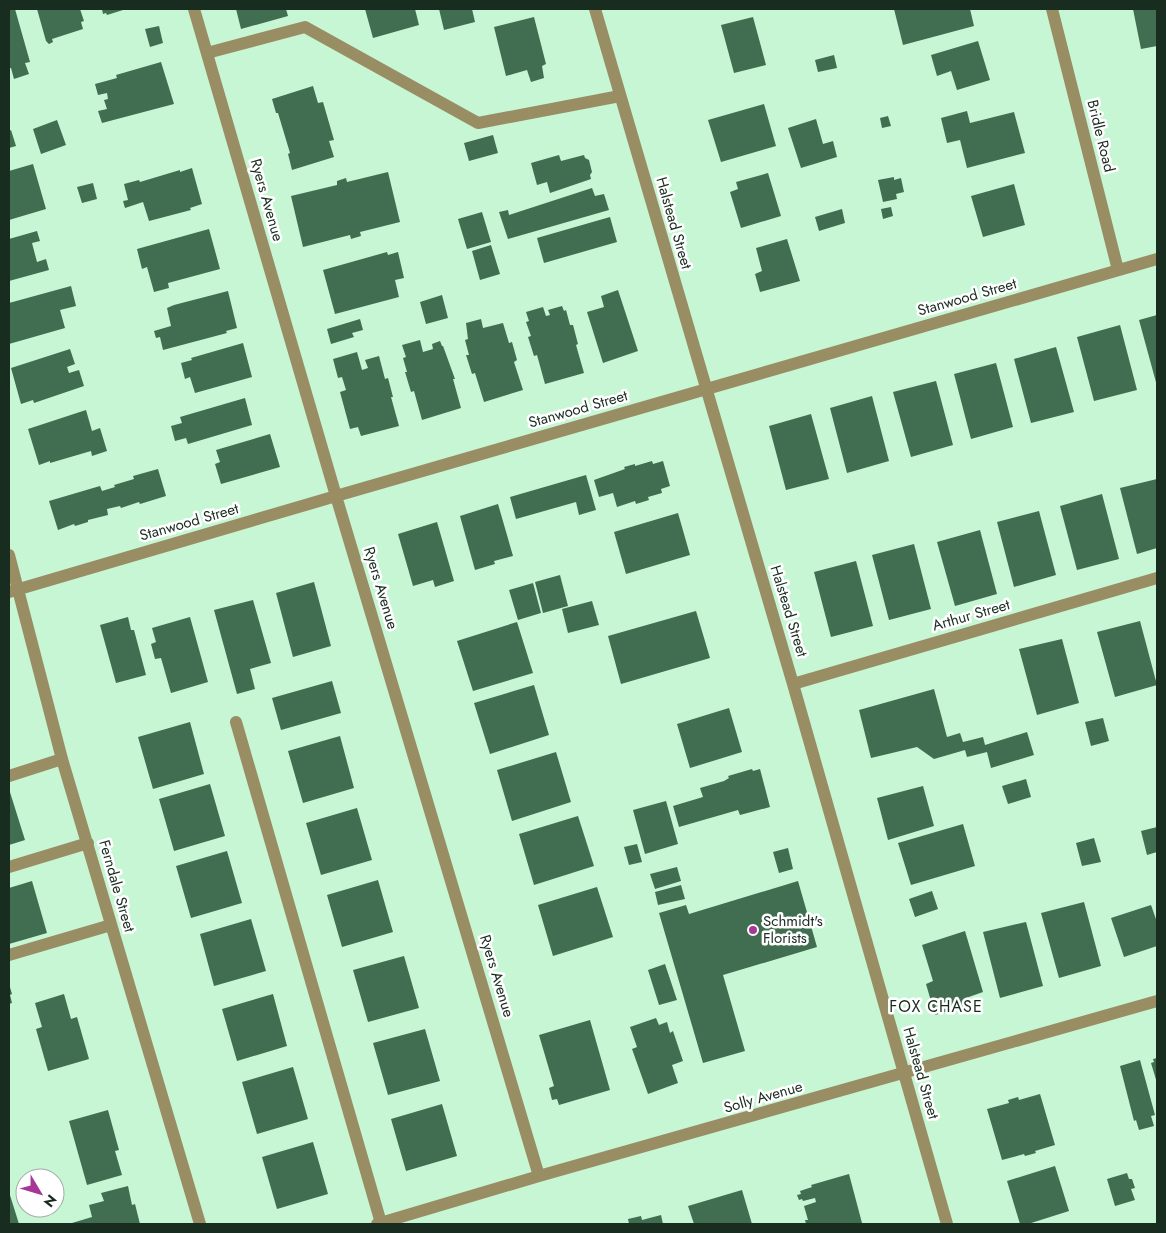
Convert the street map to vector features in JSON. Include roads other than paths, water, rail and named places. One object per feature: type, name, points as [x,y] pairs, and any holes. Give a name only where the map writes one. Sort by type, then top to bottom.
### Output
[{"type":"street","name":"Ryers Avenue","points":[[194,9],[336,496],[539,1176]]},
{"type":"street","name":"Halstead Street","points":[[595,9],[794,684],[947,1224]]},
{"type":"street","name":"Bridle Road","points":[[1052,9],[1118,270]]},
{"type":"street","points":[[206,53],[305,27],[478,123],[620,96]]},
{"type":"street","name":"Stanwood Street","points":[[14,591],[1157,259]]},
{"type":"street","name":"Ferndale Street","points":[[9,555],[14,591],[200,1224]]},
{"type":"street","name":"Arthur Street","points":[[794,684],[1157,578]]},
{"type":"street","points":[[236,722],[379,1224]]},
{"type":"street","points":[[9,776],[62,759]]},
{"type":"street","points":[[9,867],[88,843]]},
{"type":"street","points":[[9,955],[112,925]]},
{"type":"street","name":"Solly Avenue","points":[[379,1224],[539,1176],[1157,1001]]},
{"type":"place","name":"Schmidt's Florists","points":[[753,930]]},
{"type":"district","name":"FOX CHASE","points":[[936,1006]]}]
